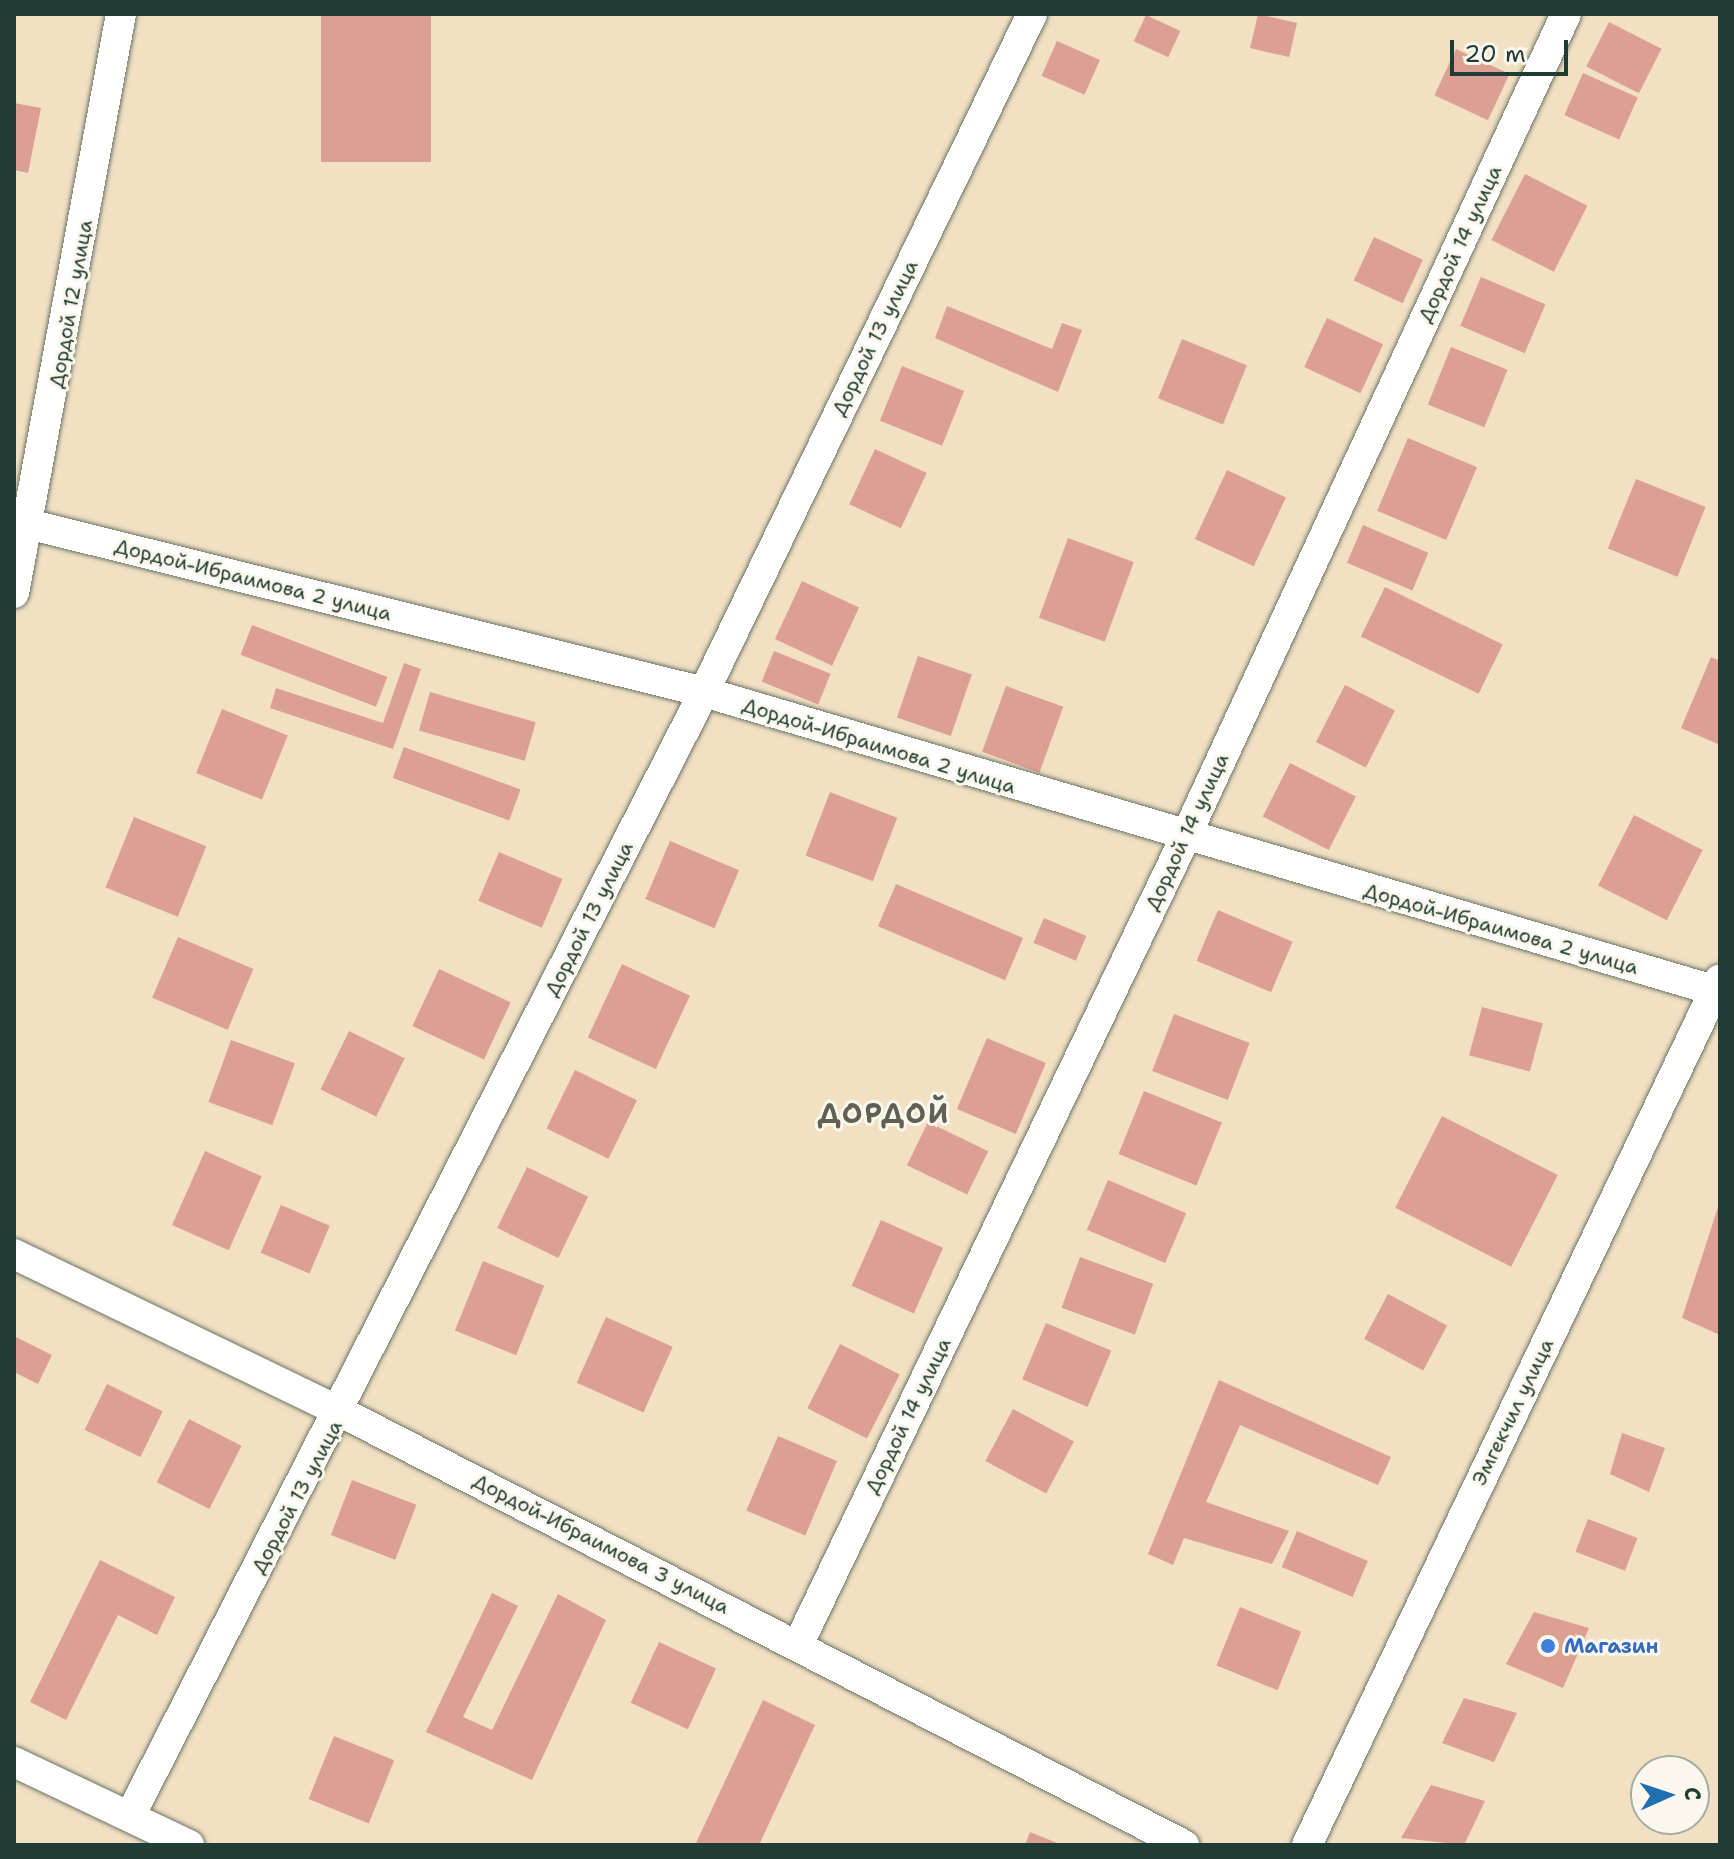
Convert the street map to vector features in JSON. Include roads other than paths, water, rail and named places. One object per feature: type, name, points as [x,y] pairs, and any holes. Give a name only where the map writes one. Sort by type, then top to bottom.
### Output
[{"type":"street","name":"Дордой 12 улица","points":[[14,593],[32,525],[121,14]]},
{"type":"street","name":"Дордой 13 улица","points":[[130,1816],[341,1412],[704,692],[1032,14]]},
{"type":"street","name":"Дордой 14 улица","points":[[798,1645],[1184,840],[1566,14]]},
{"type":"street","name":"Дордой-Ибраимова 2 улица","points":[[32,525],[704,692],[1184,840],[1718,987]]},
{"type":"street","name":"Эмгекчил улица","points":[[1307,1845],[1718,987]]},
{"type":"street","name":"Дордой-Ибраимова 3 улица","points":[[14,1254],[341,1412],[1184,1845]]},
{"type":"street","points":[[14,1762],[189,1845]]},
{"type":"place","name":"Магазин","points":[[1548,1646]]},
{"type":"district","name":"ДОРДОЙ","points":[[884,1113]]}]
